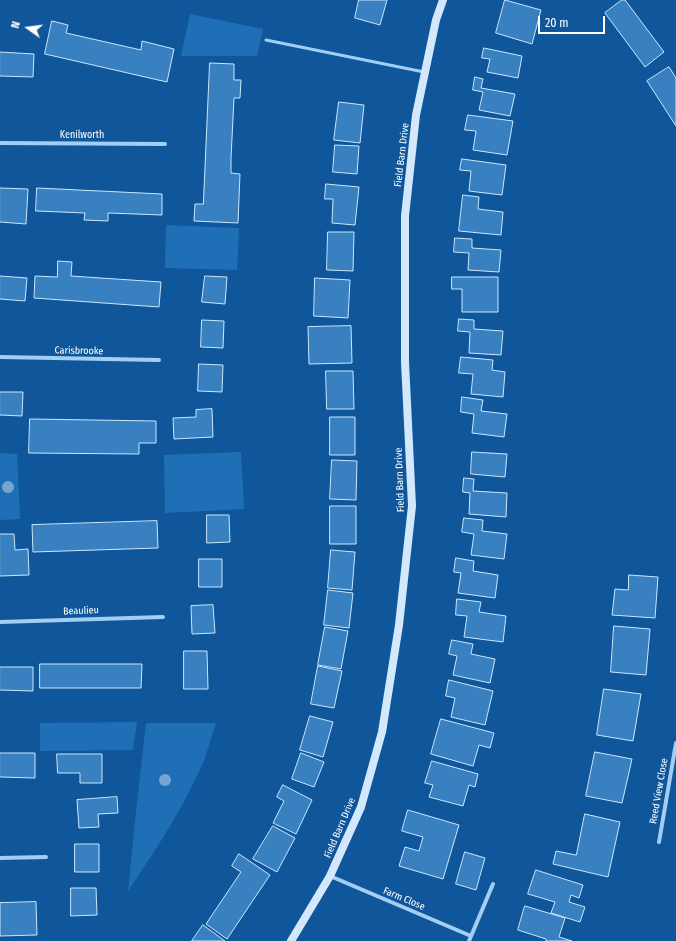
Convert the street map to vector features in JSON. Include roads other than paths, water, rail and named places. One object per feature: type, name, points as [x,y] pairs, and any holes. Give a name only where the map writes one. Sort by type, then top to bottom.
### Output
[{"type":"street","name":"Field Barn Drive","points":[[291,941],[330,876],[361,807],[382,732],[399,625],[412,506],[404,362],[405,216],[416,115],[436,20],[443,0]]},
{"type":"street","name":"Kenilworth","points":[[0,143],[164,144]]},
{"type":"street","name":"Carisbrooke","points":[[0,357],[159,360]]},
{"type":"street","name":"Beaulieu","points":[[0,622],[163,616]]},
{"type":"street","name":"Reed View Close","points":[[659,842],[676,743]]},
{"type":"street","points":[[0,858],[46,857]]},
{"type":"street","name":"Farm Close","points":[[330,876],[472,936]]},
{"type":"street","points":[[470,941],[493,884]]},
{"type":"lane","points":[[266,40],[426,73]]}]
